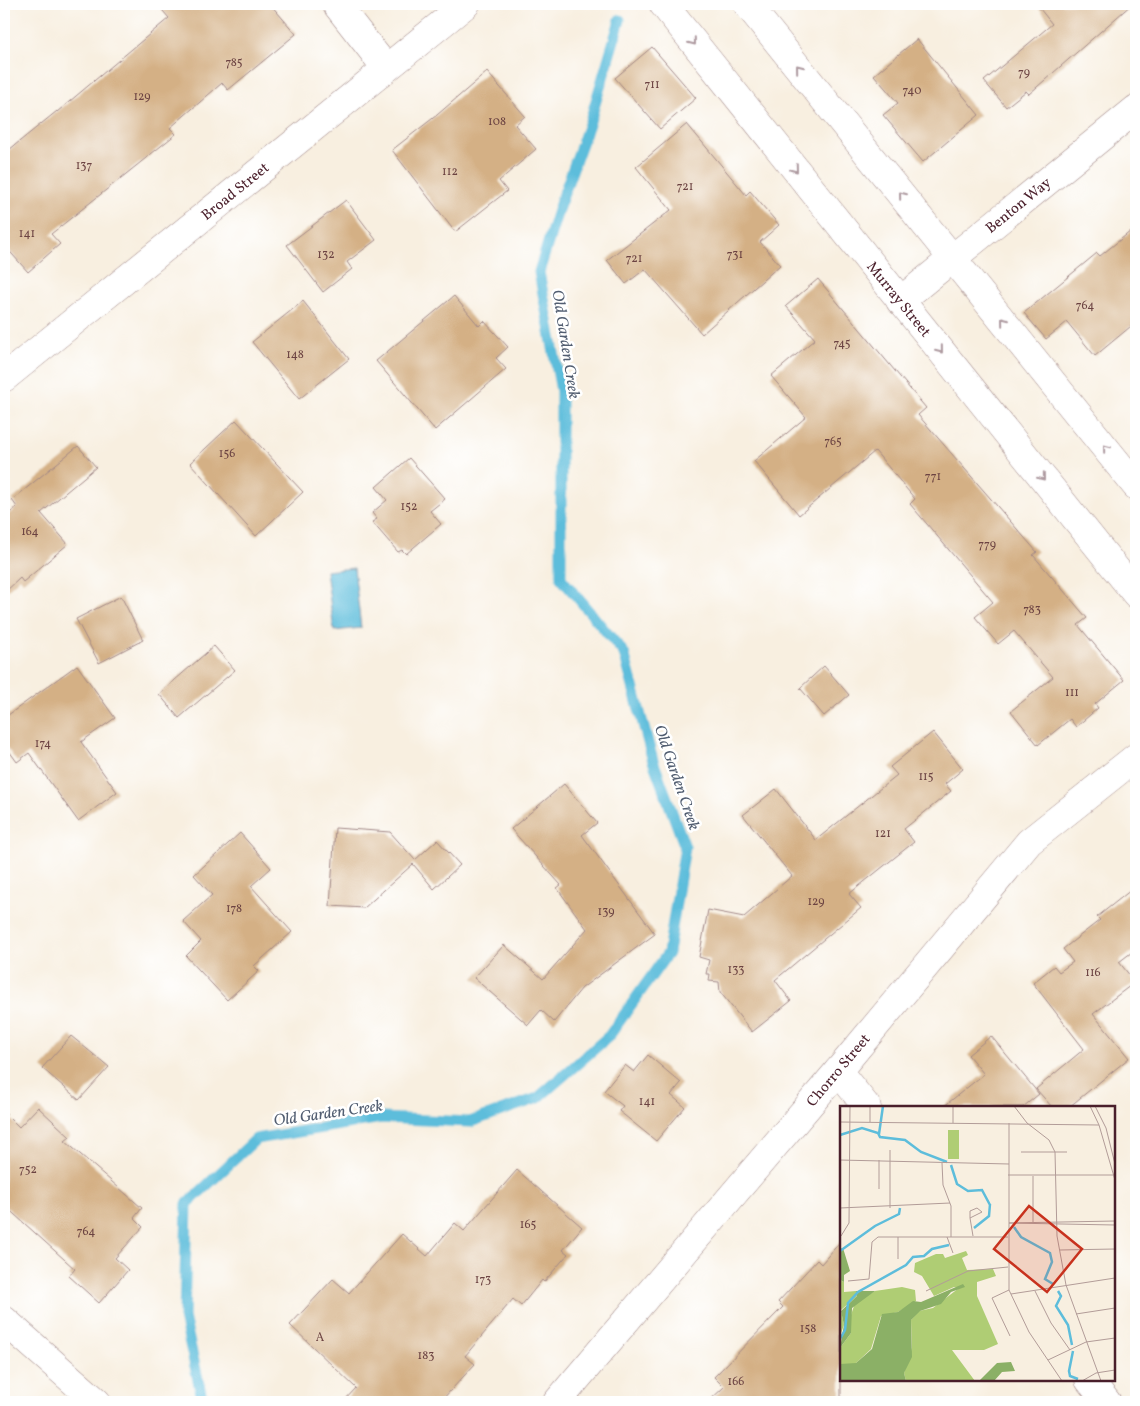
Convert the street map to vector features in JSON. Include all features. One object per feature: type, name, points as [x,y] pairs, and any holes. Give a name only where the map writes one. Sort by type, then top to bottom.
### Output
[{"type":"street","points":[[336,4],[386,68]]},
{"type":"street","name":"Broad Street","points":[[4,378],[466,4]]},
{"type":"street","name":"Murray Street","points":[[663,4],[1136,594]]},
{"type":"street","points":[[747,4],[1136,486]]},
{"type":"street","name":"Benton Way","points":[[900,301],[1136,109]]},
{"type":"street","name":"Chorro Street","points":[[557,1402],[838,1071],[1029,842],[1136,757]]},
{"type":"street","points":[[838,1071],[866,1106]]},
{"type":"street","points":[[4,1320],[97,1402]]},
{"type":"street","points":[[1090,1381],[1107,1402]]},
{"type":"water","points":[[354,568],[361,628],[334,631],[326,571]]},
{"type":"building","points":[[157,4],[270,4],[296,34],[228,90],[222,83],[170,128],[176,134],[51,234],[60,244],[28,272],[4,245],[4,154],[169,18]]},
{"type":"building","points":[[1036,4],[1132,4],[1029,94],[1026,91],[1006,107],[984,81],[1052,24]]},
{"type":"building","points":[[917,39],[979,115],[923,162],[883,115],[898,103],[874,75]]},
{"type":"building","points":[[652,47],[696,98],[660,129],[615,78]]},
{"type":"building","points":[[487,72],[525,116],[515,125],[536,149],[499,181],[507,191],[455,232],[392,150],[437,115]]},
{"type":"building","points":[[687,124],[746,195],[750,191],[779,225],[760,242],[780,265],[702,334],[645,269],[626,284],[607,260],[671,210],[636,167]]},
{"type":"building","points":[[346,200],[376,240],[347,262],[352,269],[323,292],[287,245]]},
{"type":"building","points":[[1136,227],[1136,322],[1095,356],[1067,322],[1046,339],[1024,313],[1097,253],[1100,256]]},
{"type":"building","points":[[818,279],[926,408],[918,415],[1037,552],[1033,555],[1087,618],[1078,625],[1124,680],[1095,704],[1098,708],[1076,727],[1070,719],[1038,745],[1011,711],[1053,677],[1014,631],[998,644],[975,617],[993,602],[910,504],[915,499],[875,451],[799,515],[754,461],[806,417],[771,376],[815,339],[786,306]]},
{"type":"building","points":[[454,296],[479,326],[484,321],[508,347],[496,358],[506,369],[435,430],[376,361]]},
{"type":"building","points":[[303,301],[349,359],[299,399],[252,342]]},
{"type":"building","points":[[236,420],[303,492],[256,536],[190,463]]},
{"type":"building","points":[[78,446],[96,467],[41,513],[68,544],[23,582],[20,578],[4,593],[4,518],[17,507],[12,500]]},
{"type":"building","points":[[409,458],[445,499],[430,511],[441,524],[406,554],[402,550],[398,552],[372,522],[377,519],[372,513],[387,500],[376,487]]},
{"type":"building","points":[[121,596],[143,640],[99,663],[76,619]]},
{"type":"building","points":[[214,646],[235,670],[179,718],[159,694]]},
{"type":"building","points":[[77,665],[115,718],[81,742],[117,792],[78,821],[29,753],[17,762],[4,744],[4,718]]},
{"type":"building","points":[[824,666],[849,695],[824,716],[800,688]]},
{"type":"building","points":[[933,732],[963,769],[945,784],[951,791],[904,829],[914,842],[849,894],[861,908],[775,980],[791,1001],[752,1032],[720,992],[719,982],[709,981],[710,974],[706,974],[709,960],[699,957],[708,910],[744,917],[792,876],[743,815],[776,789],[816,840],[897,775],[890,767]]},
{"type":"building","points":[[564,784],[597,823],[582,835],[655,934],[582,988],[554,1022],[541,1010],[528,1025],[474,978],[504,945],[543,979],[587,929],[557,888],[561,885],[511,829]]},
{"type":"building","points":[[335,828],[390,832],[415,860],[437,840],[460,865],[434,889],[413,864],[364,908],[330,906]]},
{"type":"building","points":[[240,833],[271,868],[251,886],[292,932],[254,966],[259,971],[227,1000],[186,956],[201,941],[183,921],[212,895],[194,875]]},
{"type":"building","points":[[1136,886],[1136,949],[1119,962],[1135,982],[1093,1014],[1129,1058],[1070,1106],[1051,1106],[1036,1089],[1084,1049],[1033,983],[1054,966],[1059,972],[1073,962],[1063,949],[1100,920],[1097,917]]},
{"type":"building","points":[[71,1036],[109,1067],[79,1100],[42,1068]]},
{"type":"building","points":[[991,1036],[1039,1094],[1024,1106],[944,1106],[984,1074],[968,1055]]},
{"type":"building","points":[[648,1055],[681,1083],[671,1095],[685,1107],[656,1141],[619,1111],[623,1106],[604,1091],[625,1065],[634,1072]]},
{"type":"building","points":[[38,1107],[70,1137],[65,1141],[142,1208],[134,1218],[143,1227],[115,1258],[128,1270],[99,1303],[69,1276],[75,1269],[4,1205],[4,1112],[19,1127]]},
{"type":"building","points":[[517,1170],[582,1227],[563,1250],[568,1254],[544,1282],[542,1280],[521,1306],[513,1299],[465,1356],[475,1364],[440,1402],[343,1402],[356,1388],[290,1325],[333,1279],[349,1293],[402,1234],[427,1256],[455,1223],[464,1231]]},
{"type":"building","points":[[840,1242],[841,1402],[708,1402],[724,1387],[714,1377],[783,1307],[778,1302],[817,1260],[821,1264]]},
{"type":"waterway","name":"Old Garden Creek","points":[[203,1402],[184,1317],[187,1204],[256,1139],[381,1118],[470,1122],[538,1098],[609,1036],[668,953],[685,847],[653,761],[624,653],[561,578],[561,391],[539,272],[559,207],[590,121],[620,20]]}]
